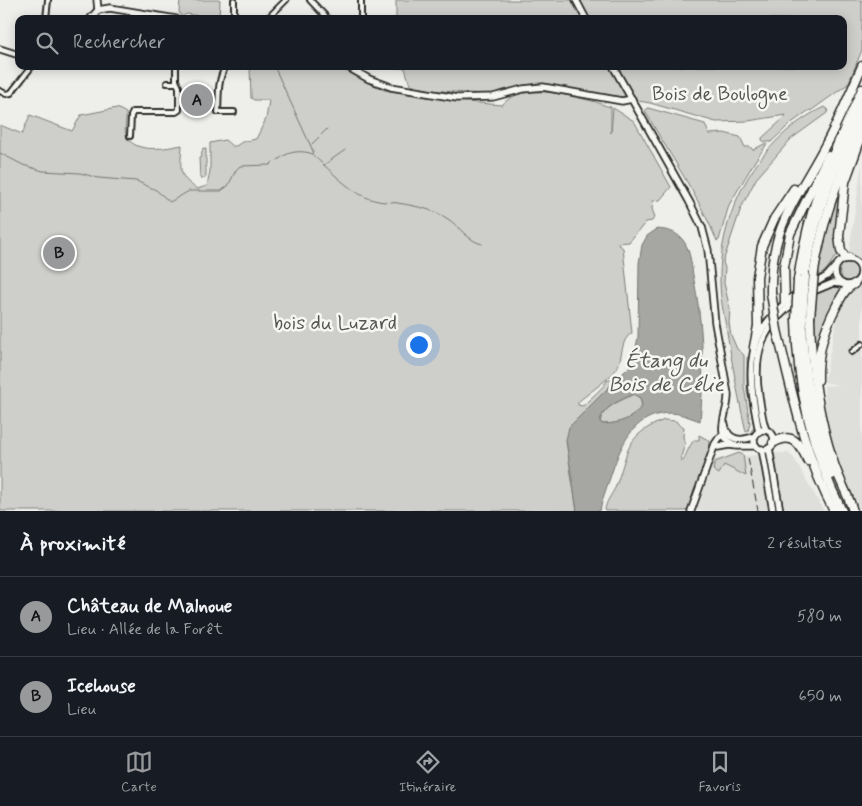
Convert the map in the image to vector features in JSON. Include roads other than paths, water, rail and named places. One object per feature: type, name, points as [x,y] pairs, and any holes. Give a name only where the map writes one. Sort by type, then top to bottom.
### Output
[{"type":"highway","points":[[834,511],[817,475],[801,424],[777,330],[771,293],[771,272],[780,228],[793,200],[828,142],[862,66]]},
{"type":"highway","points":[[851,511],[833,477],[812,415],[804,359],[802,278],[806,234],[815,202],[862,89]]},
{"type":"highway","points":[[802,278],[821,204],[862,105]]},
{"type":"highway","points":[[842,511],[819,458],[805,410],[799,376],[803,319],[820,238],[828,206],[862,123]]},
{"type":"highway","points":[[785,302],[784,267],[790,234],[840,131],[846,124]]},
{"type":"highway","points":[[852,259],[845,257],[841,251],[839,236],[846,182],[862,135]]},
{"type":"highway","points":[[754,347],[758,326],[757,277],[762,246],[774,219],[810,165],[816,161]]},
{"type":"highway","points":[[816,394],[818,387],[818,360],[825,332],[845,290],[854,284]]},
{"type":"highway","points":[[803,319],[825,437],[851,511]]},
{"type":"highway","points":[[765,447],[785,438],[791,439],[803,451],[812,470],[817,475]]},
{"type":"main road","points":[[97,0],[98,10]]},
{"type":"main road","points":[[576,0],[584,15]]},
{"type":"main road","points":[[94,15],[98,10],[110,8],[153,15]]},
{"type":"main road","points":[[0,48],[15,54]]},
{"type":"main road","points":[[353,70],[369,79],[391,87],[457,98],[493,98],[523,89],[543,87],[622,101],[632,99]]},
{"type":"main road","points":[[615,70],[702,227],[708,250],[715,323],[728,394],[728,406],[722,429],[734,445]]},
{"type":"main road","points":[[780,511],[765,447],[757,434],[751,383],[751,363],[754,347],[767,321],[785,302],[827,276],[841,260],[852,259],[862,262]]},
{"type":"main road","points":[[773,511],[765,447],[772,435],[766,430],[760,404],[757,368],[758,354],[767,332],[780,314],[801,297],[832,283],[854,284],[861,275],[861,268],[852,259]]},
{"type":"main road","points":[[835,267],[835,277],[843,284]]},
{"type":"main road","points":[[691,511],[716,441],[726,436],[740,440],[766,430]]},
{"type":"main road","points":[[712,454],[726,436]]},
{"type":"main road","points":[[718,447],[734,445],[765,447]]},
{"type":"street","points":[[46,15],[48,0]]},
{"type":"street","points":[[234,0],[234,15]]},
{"type":"street","points":[[271,15],[286,0]]},
{"type":"street","points":[[310,0],[324,15]]},
{"type":"street","points":[[361,0],[361,15]]},
{"type":"street","points":[[0,91],[6,94],[11,93],[29,70]]},
{"type":"street","points":[[130,136],[133,112],[176,112],[179,110],[179,87],[176,70]]},
{"type":"street","points":[[224,70],[219,87],[218,112],[234,112]]},
{"type":"street","points":[[167,83],[177,83]]},
{"type":"street","points":[[852,352],[862,344]]},
{"type":"water","name":"Étang du Bois de Célie","points":[[657,229],[677,234],[685,243],[691,261],[701,329],[703,366],[700,421],[670,413],[646,419],[637,426],[623,444],[604,494],[600,511],[577,511],[566,440],[569,427],[629,367],[638,337],[639,263],[642,245],[647,236]],"holes":[[[633,394],[640,398],[642,405],[635,414],[625,420],[614,423],[603,424],[600,422],[608,408]]]},
{"type":"waterway","points":[[276,70],[313,151],[312,154]]},
{"type":"waterway","points":[[312,144],[327,129]]},
{"type":"waterway","points":[[324,165],[345,150]]},
{"type":"waterway","points":[[278,160],[293,152],[310,153],[354,191],[375,200],[386,202]]},
{"type":"waterway","points":[[0,153],[23,165],[43,171],[80,173],[98,178],[136,181],[156,190],[170,202],[189,191],[221,191],[228,186],[240,166],[270,165],[273,162]]},
{"type":"waterway","points":[[391,202],[421,208],[442,215],[472,240],[482,244]]},
{"type":"railway","points":[[748,458],[758,511]]},
{"type":"place","name":"Château de Malnoue","points":[[197,100]]},
{"type":"place","name":"Icehouse","points":[[59,253]]},
{"type":"park label","name":"Bois de Boulogne","points":[[720,94]]},
{"type":"park label","name":"bois du Luzard","points":[[335,323]]}]
